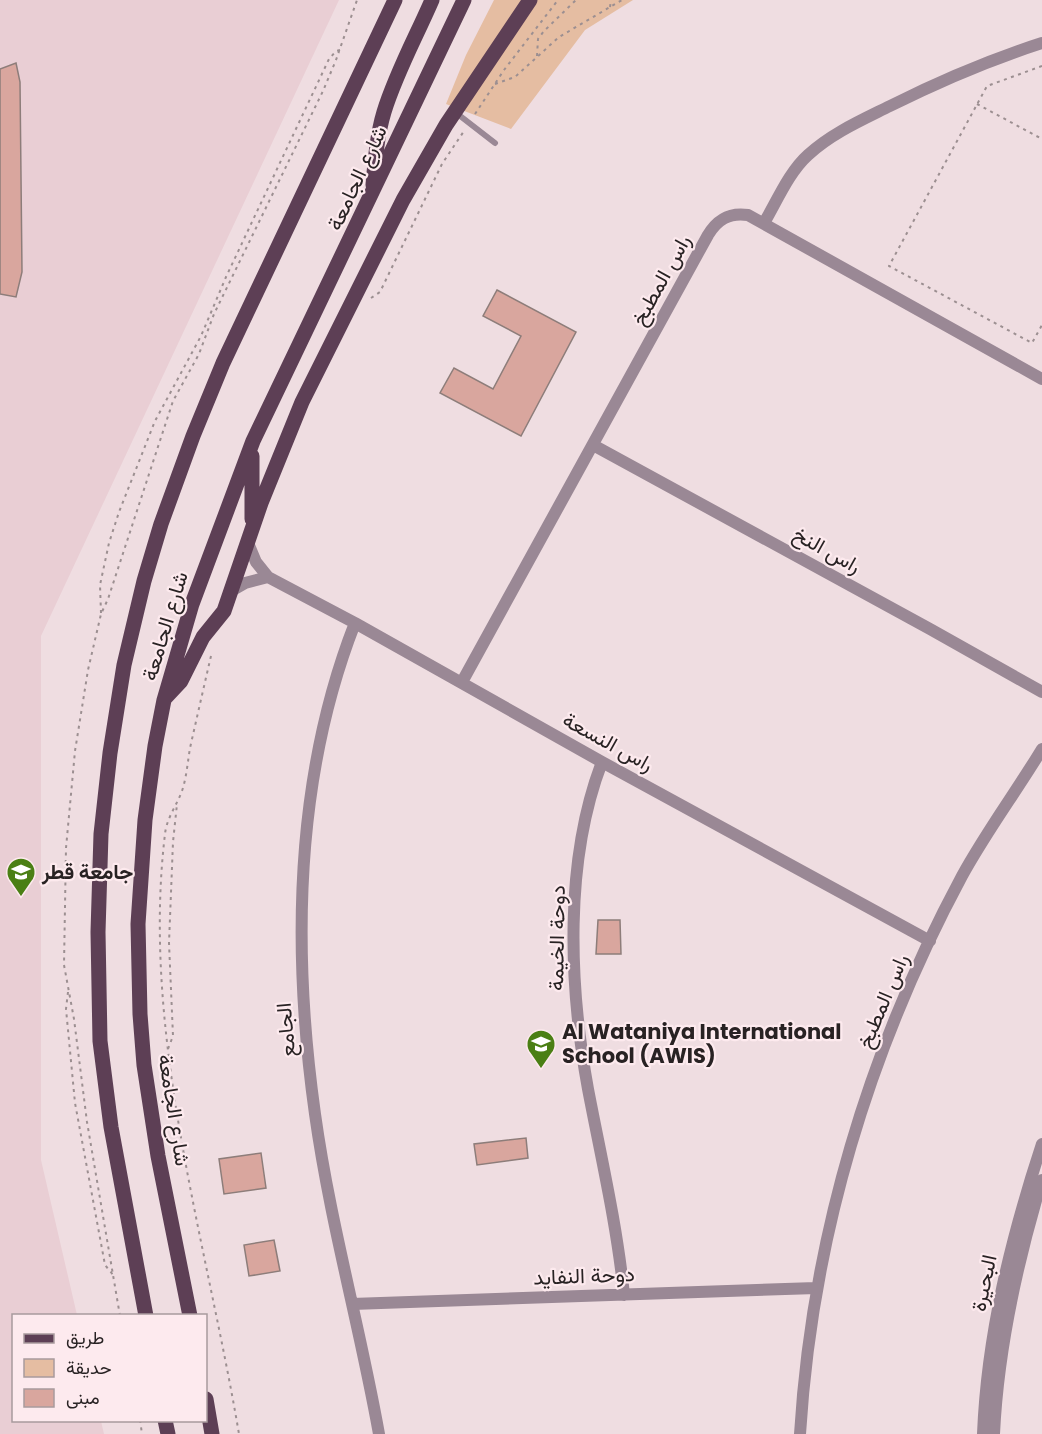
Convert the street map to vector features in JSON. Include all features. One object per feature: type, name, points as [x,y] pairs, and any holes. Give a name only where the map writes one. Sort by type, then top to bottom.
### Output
[{"type":"main road","name":"شارع الجامعة","points":[[146,1314],[111,1127],[100,1041],[98,932],[101,834],[110,753],[124,665],[144,581],[161,524],[201,415],[223,363],[396,0]]},
{"type":"main road","points":[[373,194],[375,164],[384,113],[394,84],[432,0]]},
{"type":"main road","name":"شارع الجامعة","points":[[189,1314],[158,1156],[144,1065],[140,1014],[138,924],[145,820],[164,699],[192,604],[253,441],[464,0]]},
{"type":"main road","points":[[164,699],[181,681],[207,630],[220,617],[303,402],[403,200],[454,111],[530,0]]},
{"type":"main road","points":[[250,537],[253,441]]},
{"type":"main road","points":[[207,1405],[212,1434]]},
{"type":"street","points":[[764,223],[794,172],[807,155],[830,139],[852,125],[935,84],[979,65],[1042,43]]},
{"type":"street","name":"راس المطبخ","points":[[462,682],[718,221],[741,214],[748,215],[1042,379]]},
{"type":"street","name":"راس النخ","points":[[593,445],[1042,692]]},
{"type":"street","name":"راس النسعة","points":[[250,537],[256,562],[268,577],[930,941]]},
{"type":"street","points":[[231,591],[245,583],[268,577]]},
{"type":"street","name":"الجامع","points":[[355,623],[340,660],[330,696],[312,785],[306,834],[301,959],[304,1023],[315,1116],[379,1434]]},
{"type":"street","name":"راس المطبخ","points":[[801,1434],[803,1393],[816,1288],[842,1174],[864,1100],[908,989],[963,874],[1042,749]]},
{"type":"street","name":"دوحة الخيمة","points":[[602,762],[590,794],[584,822],[576,889],[574,952],[580,1040],[617,1238],[624,1295]]},
{"type":"street","name":"البحيرة","points":[[994,1434],[1003,1346],[1013,1288],[1034,1202],[1042,1144]]},
{"type":"street","name":"البحيرة","points":[[983,1434],[992,1344],[1003,1286],[1042,1180]]},
{"type":"street","name":"دوحة النفايد","points":[[352,1304],[816,1288]]},
{"type":"lane","points":[[454,111],[495,143]]},
{"type":"path","points":[[120,1314],[87,1122],[72,1007],[64,965],[66,848],[75,751],[88,670],[101,614],[108,599],[173,400],[199,354],[214,314],[323,91],[357,0]]},
{"type":"path","points":[[355,296],[366,299],[380,292],[442,164],[504,70],[558,0]]},
{"type":"path","points":[[537,56],[538,39],[576,0]]},
{"type":"path","points":[[610,7],[611,0]]},
{"type":"path","points":[[495,84],[515,77],[559,37],[622,0]]},
{"type":"path","points":[[101,614],[100,585],[109,543],[155,420],[201,336],[231,266],[329,59],[340,50]]},
{"type":"path","points":[[1042,66],[987,86],[889,266],[1032,343],[1042,325]]},
{"type":"path","points":[[977,104],[1042,139]]},
{"type":"path","points":[[213,648],[184,786],[171,812],[165,832],[162,970],[168,1049],[185,1154],[239,1434]]},
{"type":"path","points":[[168,1049],[173,1036],[169,943],[177,801]]},
{"type":"path","points":[[68,992],[66,1009],[75,1103],[105,1265],[114,1277]]},
{"type":"shaded area","name":"جامعة قطر","points":[[0,0],[339,0],[41,636],[41,1160],[77,1314],[12,1314],[12,1422],[101,1422],[104,1434],[0,1434]]},
{"type":"green space","points":[[494,0],[633,0],[585,30],[511,129],[446,104],[466,55]]},
{"type":"building","points":[[16,63],[20,82],[22,272],[16,297],[0,294],[0,69]]},
{"type":"building","points":[[497,290],[576,332],[521,436],[440,393],[454,368],[493,389],[521,336],[483,316]]},
{"type":"building","points":[[598,920],[620,920],[621,954],[596,954]]},
{"type":"building","points":[[526,1138],[528,1158],[477,1165],[474,1144]]},
{"type":"building","points":[[261,1153],[266,1188],[224,1194],[219,1159]]},
{"type":"building","points":[[274,1240],[280,1271],[249,1276],[244,1245]]},
{"type":"place","name":"جامعة قطر","points":[[21,898]]},
{"type":"place","name":"Al Wataniya International School (AWIS)","points":[[541,1070]]}]
